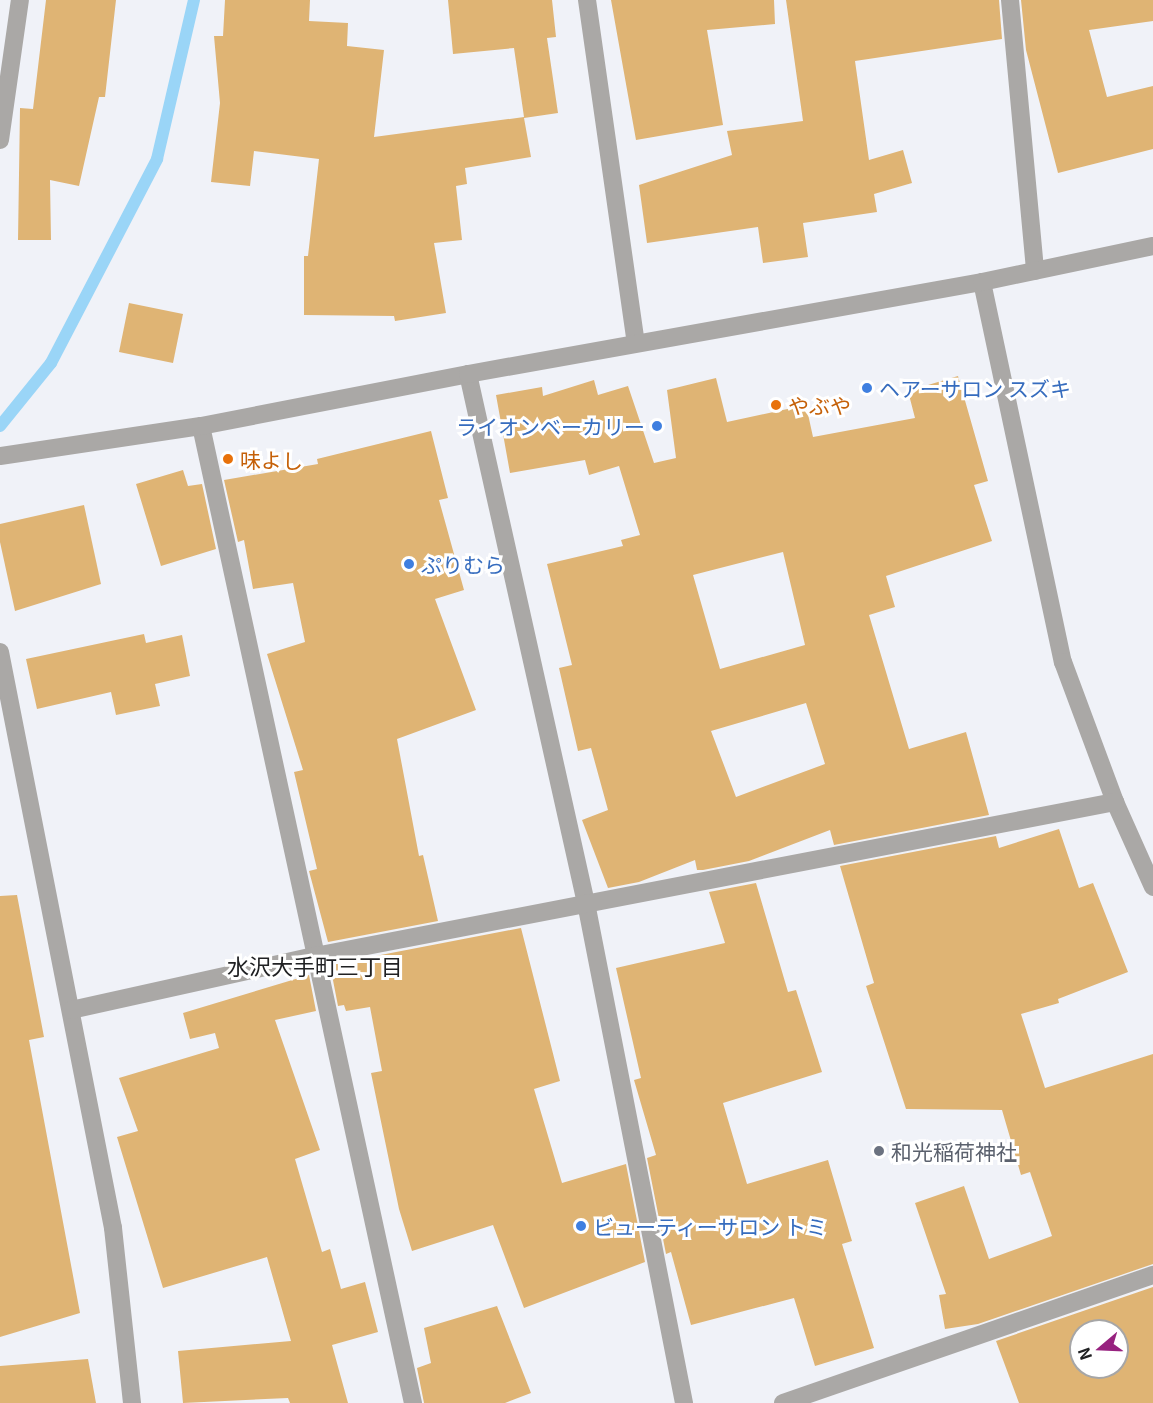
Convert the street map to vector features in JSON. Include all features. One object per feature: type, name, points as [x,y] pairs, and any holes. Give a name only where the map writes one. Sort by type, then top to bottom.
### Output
[{"type":"street","points":[[0,140],[20,0]]},
{"type":"street","points":[[587,0],[636,343]]},
{"type":"street","points":[[1010,0],[1035,271]]},
{"type":"street","points":[[0,457],[201,426],[636,343],[982,282],[1153,246]]},
{"type":"street","points":[[982,282],[1062,662],[1115,802],[1153,887]]},
{"type":"street","points":[[468,374],[586,903],[684,1403]]},
{"type":"street","points":[[201,426],[413,1403]]},
{"type":"street","points":[[0,652],[113,1228],[132,1403]]},
{"type":"street","points":[[71,1010],[315,956],[1115,802]]},
{"type":"street","points":[[783,1403],[1153,1275]]},
{"type":"building","points":[[46,0],[116,0],[105,97],[99,97],[79,186],[50,180],[51,240],[18,240],[20,108],[33,109]]},
{"type":"building","points":[[225,0],[310,0],[309,21],[348,23],[347,46],[384,50],[374,137],[524,117],[514,48],[453,54],[448,0],[552,0],[556,37],[547,38],[558,113],[524,118],[531,157],[465,168],[467,184],[456,186],[462,240],[434,243],[446,313],[395,321],[394,316],[304,315],[304,256],[308,256],[319,159],[254,151],[250,186],[211,182],[220,103],[214,36],[223,36]]},
{"type":"building","points":[[611,0],[774,0],[775,24],[707,30],[723,125],[636,140]]},
{"type":"building","points":[[786,0],[999,0],[1002,39],[855,61],[869,160],[903,150],[912,183],[874,194],[877,212],[803,223],[808,257],[763,263],[758,227],[647,243],[639,185],[732,155],[727,131],[803,121]]},
{"type":"building","points":[[1021,0],[1153,0],[1153,21],[1089,30],[1107,97],[1153,86],[1153,149],[1058,173],[1026,50]]},
{"type":"building","points":[[129,303],[183,314],[173,363],[119,352]]},
{"type":"building","points":[[958,376],[988,481],[974,485],[992,541],[886,576],[895,607],[869,615],[909,749],[966,732],[989,815],[834,845],[830,830],[749,861],[697,870],[695,860],[639,882],[608,888],[582,820],[608,810],[591,748],[578,751],[559,668],[572,665],[547,564],[623,546],[621,540],[640,535],[619,466],[589,475],[585,460],[510,473],[496,395],[542,387],[543,396],[594,380],[598,395],[628,386],[654,463],[676,458],[667,390],[716,378],[727,422],[806,405],[813,437],[915,418],[908,391]],"holes":[[[783,552],[805,645],[720,669],[693,575]],[[806,703],[825,764],[736,797],[711,731]]]},
{"type":"building","points":[[431,431],[448,498],[439,500],[464,590],[435,599],[476,710],[397,739],[419,856],[423,855],[438,921],[328,942],[309,871],[317,869],[294,772],[303,770],[267,654],[305,642],[293,583],[253,589],[244,540],[238,542],[224,480],[318,464],[317,459]]},
{"type":"building","points":[[183,470],[188,486],[202,484],[216,549],[161,566],[136,484]]},
{"type":"building","points":[[84,505],[101,584],[15,611],[0,542],[0,524]]},
{"type":"building","points":[[144,634],[146,643],[182,635],[190,676],[155,684],[160,706],[116,715],[111,692],[37,709],[26,659]]},
{"type":"building","points":[[1059,829],[1079,888],[1093,883],[1128,972],[1058,999],[1059,1003],[1021,1014],[1045,1088],[1153,1054],[1153,1264],[978,1324],[945,1329],[939,1295],[946,1294],[915,1203],[964,1186],[989,1259],[1052,1236],[1030,1172],[1021,1175],[1002,1110],[906,1109],[866,986],[874,983],[840,866],[996,836],[999,848]]},
{"type":"building","points":[[756,883],[788,992],[796,990],[822,1072],[723,1103],[747,1184],[828,1160],[852,1241],[842,1244],[874,1348],[815,1366],[794,1298],[691,1325],[671,1252],[666,1254],[647,1158],[656,1155],[634,1080],[641,1078],[616,968],[725,943],[709,892]]},
{"type":"building","points":[[17,895],[44,1037],[29,1040],[80,1313],[0,1337],[0,896]]},
{"type":"building","points":[[521,928],[560,1081],[534,1089],[562,1183],[626,1164],[645,1262],[524,1308],[493,1225],[412,1251],[399,1209],[371,1073],[382,1071],[370,1007],[346,1011],[344,1005],[338,1006],[331,970],[336,969],[334,964]]},
{"type":"building","points":[[309,975],[316,1011],[275,1020],[320,1150],[295,1159],[322,1252],[330,1249],[341,1289],[365,1282],[378,1332],[332,1345],[348,1403],[290,1403],[288,1398],[183,1403],[178,1351],[291,1341],[267,1257],[163,1288],[117,1137],[138,1131],[119,1078],[219,1048],[215,1033],[190,1039],[183,1013]]},
{"type":"building","points":[[1153,1287],[1153,1403],[1019,1403],[996,1341]]},
{"type":"building","points":[[497,1306],[531,1393],[505,1403],[424,1403],[417,1368],[431,1363],[424,1328]]},
{"type":"building","points":[[88,1359],[96,1403],[0,1403],[0,1366]]},
{"type":"waterway","points":[[0,426],[51,363],[157,159],[194,0]]},
{"type":"place","name":"ヘアーサロン スズキ","points":[[867,388]]},
{"type":"place","name":"やぶや","points":[[776,405]]},
{"type":"place","name":"ライオンベーカリー","points":[[657,426]]},
{"type":"place","name":"味よし","points":[[228,459]]},
{"type":"place","name":"ぷりむら","points":[[409,564]]},
{"type":"place","name":"和光稲荷神社","points":[[879,1151]]},
{"type":"place","name":"ビューティーサロン トミ","points":[[581,1226]]},
{"type":"district","name":"水沢大手町三丁目","points":[[315,966]]}]
